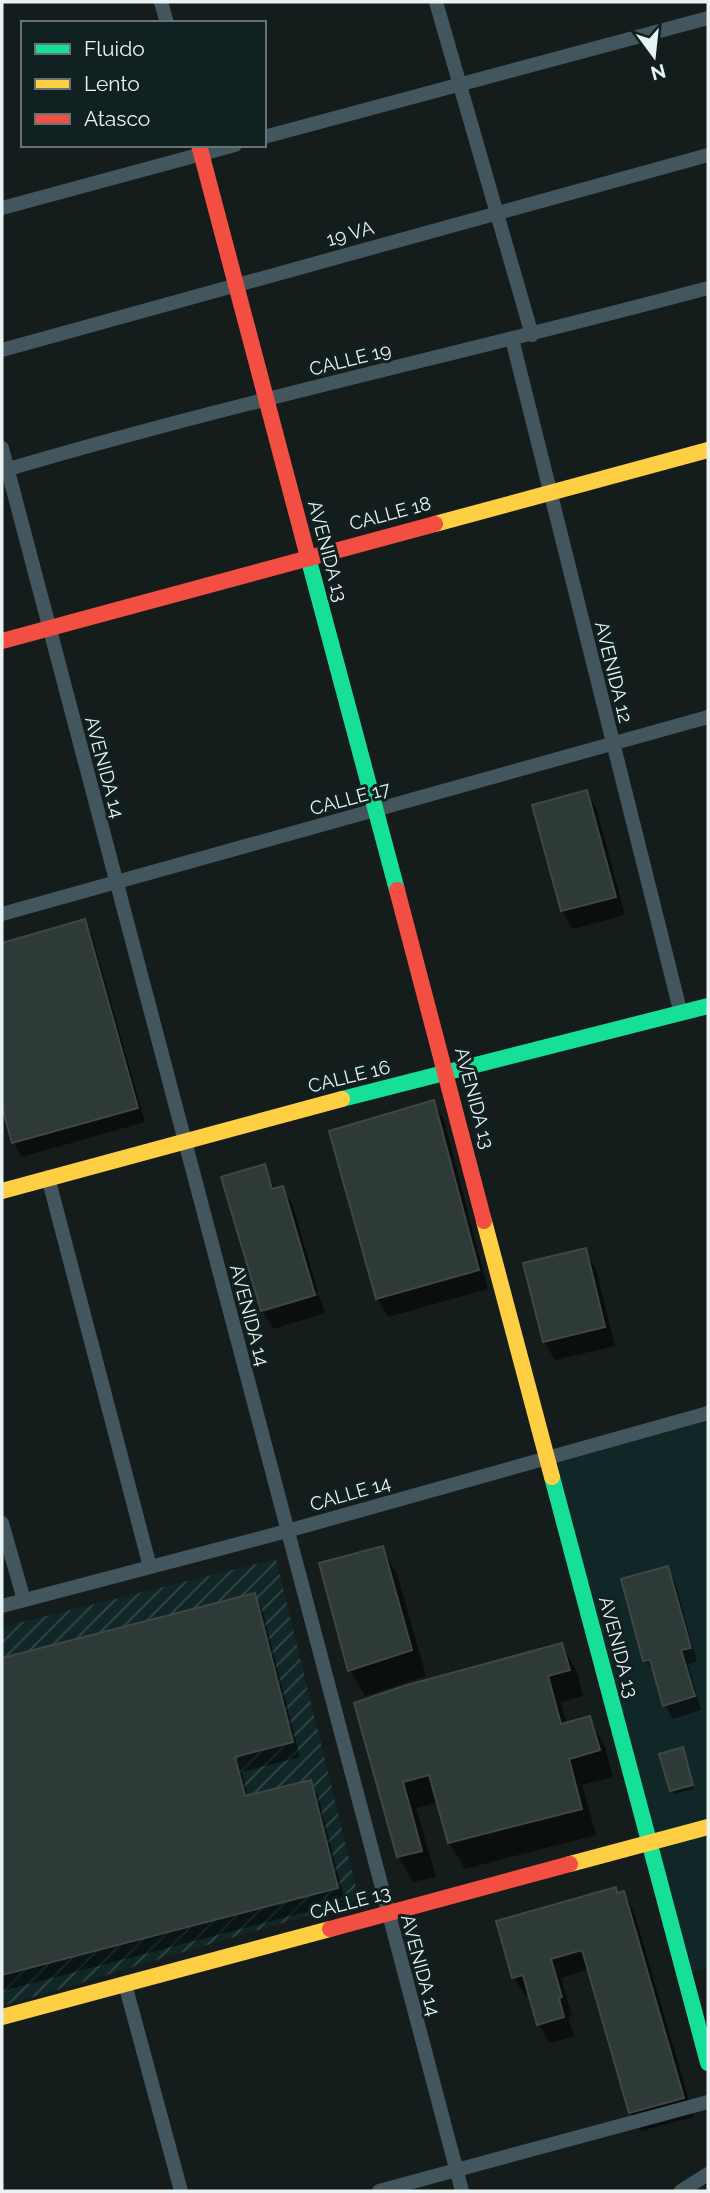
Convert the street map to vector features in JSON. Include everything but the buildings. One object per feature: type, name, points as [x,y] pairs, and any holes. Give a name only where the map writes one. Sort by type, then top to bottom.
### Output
[{"type":"street","points":[[161,2],[166,21]]},
{"type":"street","points":[[436,2],[531,335]]},
{"type":"street","points":[[266,136],[708,18]]},
{"type":"street","points":[[2,208],[201,150],[221,147]]},
{"type":"street","name":"AVENIDA 13","points":[[201,150],[708,2063]]},
{"type":"street","name":"19 VA","points":[[2,350],[708,155]]},
{"type":"street","name":"CALLE 19","points":[[5,470],[267,399],[512,340],[708,288]]},
{"type":"street","name":"AVENIDA 12","points":[[512,340],[611,744],[681,1014]]},
{"type":"street","name":"AVENIDA 14","points":[[2,448],[5,470],[462,2191]]},
{"type":"street","name":"CALLE 18","points":[[2,641],[308,556],[708,450]]},
{"type":"street","name":"CALLE 17","points":[[2,914],[708,717]]},
{"type":"street","name":"CALLE 16","points":[[2,1191],[183,1140],[708,1006]]},
{"type":"street","points":[[48,1177],[150,1567]]},
{"type":"street","name":"CALLE 14","points":[[2,1606],[287,1531],[708,1413]]},
{"type":"street","points":[[2,1523],[24,1600]]},
{"type":"street","name":"CALLE 13","points":[[2,2017],[708,1827]]},
{"type":"street","points":[[125,1984],[181,2191]]},
{"type":"street","points":[[379,2191],[708,2102]]},
{"type":"street","points":[[681,2191],[708,2174]]},
{"type":"shaded area","points":[[708,1413],[708,1968],[685,1974],[547,1456]]},
{"type":"shaded area","points":[[276,1559],[359,1900],[2,2006],[2,1627]]},
{"type":"traffic: fast","points":[[308,557],[397,890]]},
{"type":"traffic: fast","points":[[342,1099],[708,1006]]},
{"type":"traffic: fast","points":[[552,1477],[708,2063]]},
{"type":"traffic: slow","points":[[435,524],[708,450]]},
{"type":"traffic: slow","points":[[2,1191],[342,1099]]},
{"type":"traffic: slow","points":[[484,1221],[552,1477]]},
{"type":"traffic: slow","points":[[570,1864],[708,1827]]},
{"type":"traffic: slow","points":[[2,2017],[330,1929]]},
{"type":"traffic: jam","points":[[200,147],[308,557]]},
{"type":"traffic: jam","points":[[2,641],[435,524]]},
{"type":"traffic: jam","points":[[397,890],[484,1221]]},
{"type":"traffic: jam","points":[[330,1929],[570,1864]]}]
